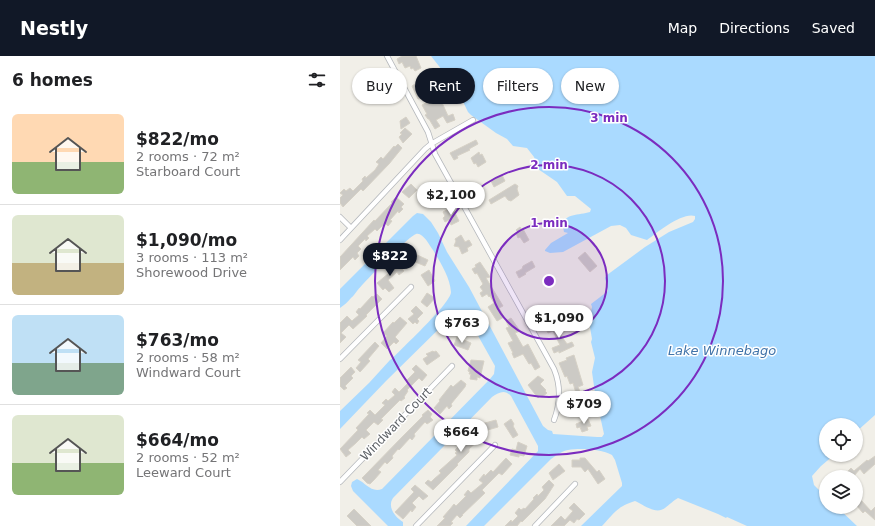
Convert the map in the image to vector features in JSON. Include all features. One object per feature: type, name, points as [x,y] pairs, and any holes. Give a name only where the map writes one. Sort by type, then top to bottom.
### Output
[{"type":"street","points":[[387,56],[428,132],[431,144],[445,171],[554,369],[558,379],[559,403],[554,420]]},
{"type":"street","points":[[340,240],[431,144],[473,120]]},
{"type":"street","points":[[340,217],[351,228]]},
{"type":"street","points":[[340,359],[411,287]]},
{"type":"street","name":"Windward Court","points":[[340,482],[452,366]]},
{"type":"street","points":[[416,526],[495,445]]},
{"type":"street","points":[[535,526],[575,484]]},
{"type":"water","name":"Lake Winnebago","points":[[431,56],[875,56],[875,415],[863,426],[863,418],[819,418],[819,462],[826,462],[812,476],[814,485],[819,490],[819,514],[844,514],[857,526],[747,526],[678,498],[661,510],[650,509],[635,501],[620,508],[602,526],[581,526],[622,486],[622,483],[612,455],[597,450],[579,449],[564,451],[551,459],[484,526],[466,526],[538,451],[538,446],[511,396],[506,392],[492,397],[393,498],[391,501],[391,508],[395,515],[403,522],[403,526],[388,526],[353,491],[351,486],[352,482],[357,479],[372,489],[382,489],[494,374],[495,366],[467,316],[465,314],[458,313],[451,317],[340,429],[340,411],[426,325],[449,298],[451,292],[450,286],[442,265],[428,242],[421,235],[416,234],[386,260],[340,308],[340,289],[413,216],[417,213],[423,214],[431,222],[438,233],[447,252],[469,287],[543,426],[552,431],[553,434],[597,437],[602,437],[604,434],[592,372],[595,358],[591,342],[591,304],[608,291],[605,278],[607,275],[645,247],[669,232],[693,222],[695,219],[695,216],[690,216],[677,220],[647,240],[631,235],[626,228],[620,225],[611,226],[563,252],[550,253],[545,251],[551,243],[568,233],[564,232],[563,226],[564,221],[567,218],[590,212],[591,209],[575,196],[567,196],[557,182],[538,169],[534,157],[527,148],[513,146],[507,139],[496,133],[468,112],[464,104],[475,104],[475,68],[440,68]]},
{"type":"building","points":[[402,56],[416,56],[421,68],[415,68],[415,71],[413,68],[411,69],[410,66],[405,68],[402,62],[399,64],[397,59]]},
{"type":"building","points":[[415,84],[415,92],[412,86]]},
{"type":"building","points":[[443,104],[448,116],[453,114],[455,120],[447,123],[443,116],[436,120],[440,126],[435,129],[425,115],[427,114],[422,105]]},
{"type":"building","points":[[406,117],[410,123],[401,129],[400,121]]},
{"type":"building","points":[[405,128],[412,134],[403,143],[399,137],[402,134],[400,133]]},
{"type":"building","points":[[476,140],[478,144],[469,149],[470,150],[457,156],[458,158],[454,160],[450,153]]},
{"type":"building","points":[[398,144],[402,148],[389,164],[363,191],[361,189],[343,207],[340,203],[340,198],[343,195],[340,193],[344,189],[346,191],[350,188],[353,191],[363,181],[362,179],[365,176],[366,178],[375,170],[379,164],[376,162],[381,157],[383,159],[394,146],[395,147]]},
{"type":"building","points":[[479,152],[480,155],[482,154],[486,162],[478,167],[476,163],[474,164],[471,158]]},
{"type":"building","points":[[502,175],[505,181],[494,187],[491,181]]},
{"type":"building","points":[[411,184],[417,190],[409,198],[402,192]]},
{"type":"building","points":[[515,184],[518,186],[517,189],[519,195],[511,201],[505,196],[491,204],[489,200]]},
{"type":"building","points":[[441,185],[448,200],[441,204],[439,198],[436,200],[434,188]]},
{"type":"building","points":[[478,187],[482,194],[476,197],[472,190]]},
{"type":"building","points":[[396,197],[404,204],[401,207],[403,209],[399,213],[398,211],[390,220],[392,221],[388,226],[385,223],[377,231],[375,229],[367,236],[369,238],[366,241],[365,239],[358,246],[361,249],[357,253],[359,256],[355,260],[353,257],[340,270],[340,257]]},
{"type":"building","points":[[452,207],[459,221],[451,225],[449,220],[445,222],[443,212]]},
{"type":"building","points":[[520,227],[522,230],[523,229],[529,240],[524,243],[520,237],[518,238],[516,233],[518,232],[516,230]]},
{"type":"building","points":[[461,235],[465,242],[469,240],[472,245],[467,248],[468,251],[462,254],[459,247],[454,246],[456,241],[455,239]]},
{"type":"building","points":[[408,247],[414,250],[413,253],[428,260],[425,266],[403,257]]},
{"type":"building","points":[[585,252],[597,266],[590,272],[578,258]]},
{"type":"building","points":[[532,261],[535,267],[519,278],[516,272]]},
{"type":"building","points":[[394,262],[404,271],[399,275],[397,272],[388,280],[394,288],[389,292],[385,288],[383,290],[377,283],[389,273],[388,272],[391,269],[389,267]]},
{"type":"building","points":[[480,262],[490,277],[486,278],[503,306],[499,308],[504,317],[497,321],[488,307],[494,303],[487,294],[482,297],[480,293],[483,291],[480,287],[483,284],[477,273],[475,274],[472,269]]},
{"type":"building","points":[[429,270],[435,281],[428,286],[421,275]]},
{"type":"building","points":[[427,293],[435,298],[427,307],[421,302]]},
{"type":"building","points":[[377,294],[382,299],[353,329],[349,325],[341,333],[346,337],[340,343],[340,323],[347,316],[352,321],[359,315],[356,312],[359,308],[360,309],[372,296],[373,297]]},
{"type":"building","points":[[416,306],[423,313],[417,319],[419,321],[417,324],[415,322],[413,324],[408,319],[414,314],[411,311]]},
{"type":"building","points":[[400,317],[407,323],[395,337],[399,341],[396,344],[394,342],[387,349],[381,343],[387,336],[383,333]]},
{"type":"building","points":[[511,318],[520,331],[515,333],[523,347],[528,344],[540,367],[535,370],[523,354],[514,358],[508,343],[513,341],[506,328],[509,327],[506,321]]},
{"type":"building","points":[[560,321],[562,324],[557,327],[560,334],[567,344],[572,342],[574,346],[559,353],[559,351],[554,353],[552,348],[560,345],[553,331],[548,333],[546,329]]},
{"type":"building","points":[[457,337],[471,343],[468,350],[454,345]]},
{"type":"building","points":[[375,342],[379,346],[368,359],[370,361],[360,372],[356,368],[361,362],[358,360]]},
{"type":"building","points":[[436,351],[440,356],[427,365],[423,359],[428,356],[426,354]]},
{"type":"building","points":[[574,355],[583,385],[578,387],[585,408],[590,406],[591,409],[582,415],[575,402],[574,416],[568,415],[569,406],[566,406],[565,401],[570,401],[568,396],[576,393],[573,383],[570,384],[567,376],[565,377],[559,363]]},
{"type":"building","points":[[471,360],[484,361],[480,378],[477,377],[477,380],[470,379],[471,374],[469,374],[470,372],[468,371]]},
{"type":"building","points":[[416,365],[427,375],[422,381],[419,378],[407,390],[408,391],[404,397],[405,398],[401,401],[400,400],[381,419],[383,420],[378,425],[374,422],[366,430],[370,434],[364,439],[362,437],[348,450],[351,453],[346,457],[340,449],[358,430],[356,428],[369,414],[367,413],[370,410],[375,415],[385,405],[382,403],[386,399],[388,401],[395,395],[392,392],[395,388],[399,392],[409,382],[407,380],[415,372],[412,369]]},
{"type":"building","points":[[351,367],[355,372],[351,376],[353,378],[345,386],[347,388],[344,390],[340,386],[340,378]]},
{"type":"building","points":[[538,376],[544,380],[540,384],[547,393],[538,398],[528,385]]},
{"type":"building","points":[[461,380],[466,384],[465,387],[451,404],[452,406],[449,409],[447,406],[440,414],[434,408],[451,385],[453,387]]},
{"type":"building","points":[[428,410],[432,414],[430,417],[433,420],[427,424],[425,422],[414,434],[415,436],[412,440],[410,438],[399,450],[398,449],[392,456],[393,458],[387,464],[385,462],[378,470],[381,472],[374,480],[370,484],[367,483],[362,478]]},
{"type":"building","points":[[511,419],[518,435],[513,438],[504,424]]},
{"type":"building","points":[[588,419],[591,426],[587,427],[588,430],[582,432],[580,427],[577,428],[576,424]]},
{"type":"building","points":[[496,420],[498,427],[481,432],[483,434],[479,437],[480,439],[469,449],[469,452],[457,464],[458,465],[433,490],[425,483],[428,480],[431,482],[441,473],[439,471],[457,455],[455,450],[466,439],[464,438],[468,434],[470,436],[481,426],[481,424]]},
{"type":"building","points":[[518,442],[527,446],[524,456],[519,455],[519,457],[510,455],[512,449],[516,450]]},
{"type":"building","points":[[875,456],[875,464],[864,474],[863,470],[855,470],[867,460],[868,461]]},
{"type":"building","points":[[506,458],[512,464],[502,475],[499,473],[482,490],[485,493],[460,518],[457,515],[451,522],[453,523],[450,526],[437,526],[445,518],[443,517],[454,504],[456,506],[466,496],[464,495],[468,490],[471,493],[483,483],[479,480],[484,474],[485,476],[491,470],[493,472]]},
{"type":"building","points":[[580,458],[585,458],[597,472],[599,470],[605,479],[598,484],[588,469],[585,472],[581,467],[572,467],[572,460],[580,460]]},
{"type":"building","points":[[559,464],[565,471],[553,480],[549,473]]},
{"type":"building","points":[[549,480],[554,485],[545,499],[517,526],[505,526],[518,516],[515,513],[519,508],[521,510],[524,508],[525,509],[537,494],[538,496],[544,490],[542,487]]},
{"type":"building","points":[[415,485],[428,496],[423,500],[419,496],[412,503],[416,507],[403,519],[395,512],[414,492],[411,489]]},
{"type":"building","points":[[863,502],[871,511],[875,507],[875,520],[865,511],[863,513]]},
{"type":"building","points":[[574,503],[585,514],[579,520],[577,519],[574,523],[570,520],[564,526],[551,526],[561,516],[565,520],[573,511],[569,508]]},
{"type":"building","points":[[354,509],[371,526],[357,526],[347,516]]}]
